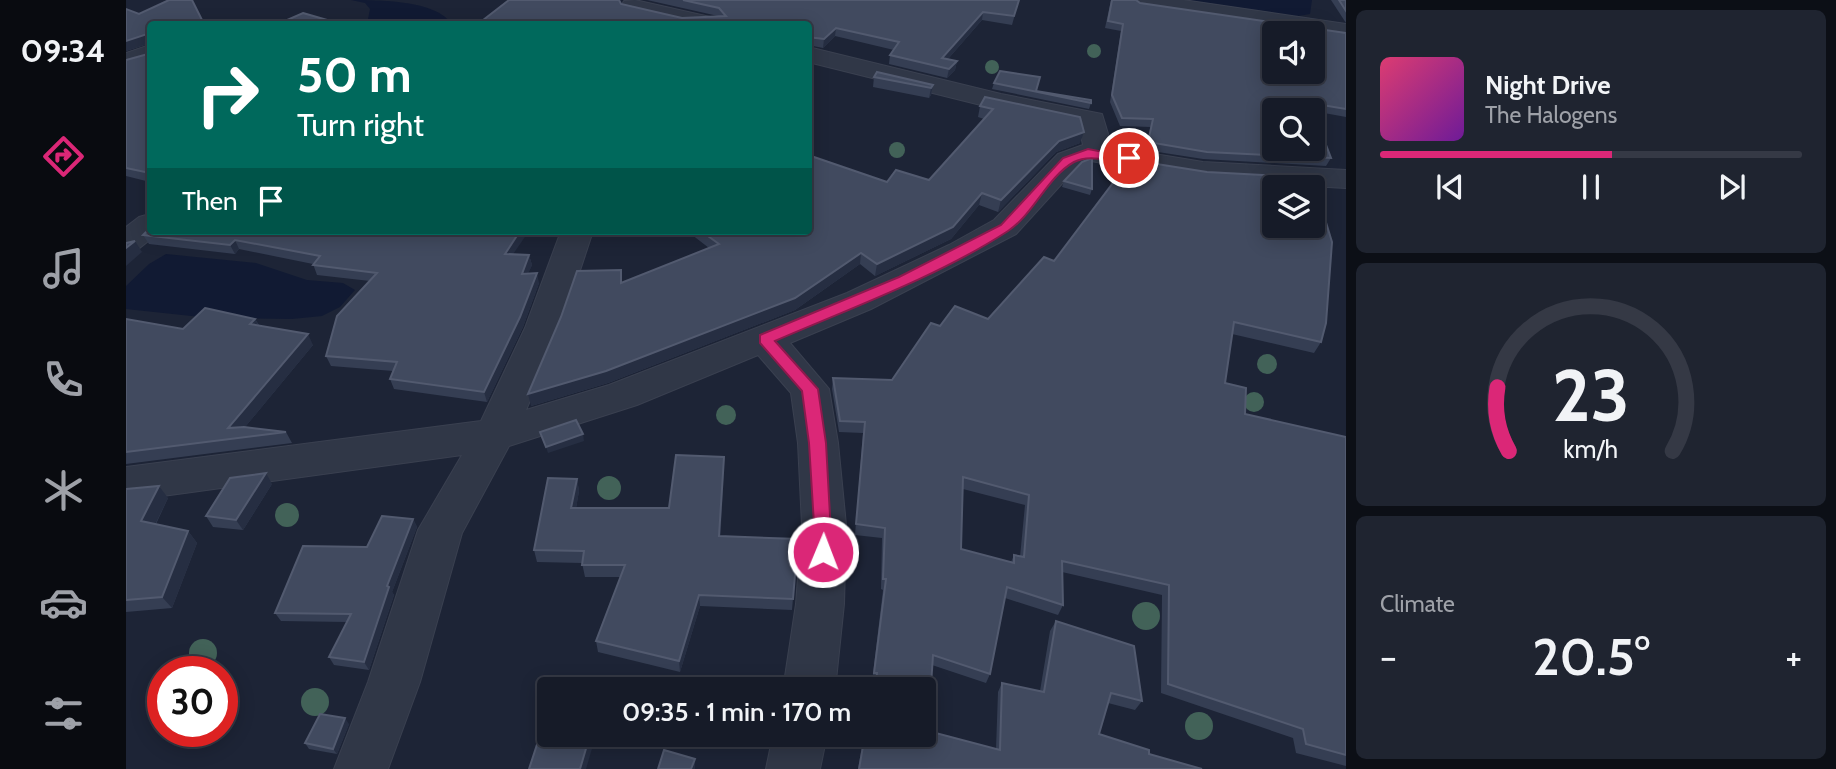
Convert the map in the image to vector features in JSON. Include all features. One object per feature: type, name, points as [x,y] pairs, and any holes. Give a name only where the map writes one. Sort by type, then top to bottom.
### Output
[{"type":"street","points":[[1138,0],[1346,31]]},
{"type":"street","points":[[632,10],[694,21]]},
{"type":"street","points":[[126,62],[147,53]]},
{"type":"street","points":[[812,55],[1001,102],[1092,120],[1099,153]]},
{"type":"street","points":[[126,484],[495,435],[623,395],[859,300],[961,252],[1005,227],[1068,160],[1088,152],[1203,171],[1346,178]]},
{"type":"street","points":[[126,243],[147,226]]},
{"type":"street","points":[[361,769],[394,682],[440,530],[495,435],[543,328],[576,235]]},
{"type":"street","points":[[765,339],[810,389],[818,443],[824,525],[820,604],[811,677]]},
{"type":"street","points":[[793,769],[798,747]]},
{"type":"water","points":[[351,0],[390,1],[420,6],[433,10],[448,21],[368,21],[370,9],[365,3]]},
{"type":"water","points":[[1158,0],[1312,0],[1310,14],[1293,17]]},
{"type":"water","points":[[166,254],[256,263],[307,280],[343,283],[355,290],[340,307],[322,316],[292,319],[210,318],[126,309],[126,286],[149,264]]},
{"type":"building","points":[[169,0],[192,0],[202,21],[147,21],[147,34],[126,41],[126,9],[139,14]]},
{"type":"building","points":[[509,0],[619,0],[621,4],[682,18],[726,16],[719,8],[683,0],[1019,0],[1014,16],[983,12],[942,58],[957,61],[949,69],[890,55],[899,42],[836,28],[824,39],[812,38],[812,21],[482,21]]},
{"type":"building","points":[[1112,0],[1136,0],[1140,3],[1264,21],[1262,84],[1325,84],[1325,30],[1346,33],[1346,109],[1325,106],[1325,98],[1262,98],[1262,155],[1207,152],[1148,142],[1153,119],[1122,118],[1112,95],[1123,24],[1108,21]]},
{"type":"building","points":[[1339,0],[1346,0],[1346,11]]},
{"type":"building","points":[[303,13],[331,21],[285,21]]},
{"type":"building","points":[[147,54],[147,172],[126,168],[126,60]]},
{"type":"building","points":[[1000,71],[1040,77],[1036,91],[1091,100],[1091,103],[994,83]]},
{"type":"building","points":[[877,72],[933,85],[931,88],[874,77]]},
{"type":"building","points":[[985,97],[1080,117],[1084,132],[1059,141],[1001,200],[982,193],[953,227],[877,264],[861,253],[795,298],[606,371],[528,394],[561,317],[577,271],[621,270],[621,283],[719,244],[707,235],[812,235],[812,156],[887,182],[896,170],[929,180],[993,109],[980,106]]},
{"type":"building","points":[[1325,142],[1331,158],[1325,158]]},
{"type":"building","points":[[1092,158],[1092,189],[1064,181],[1082,162]]},
{"type":"building","points":[[1144,162],[1207,172],[1263,175],[1262,238],[1325,238],[1325,219],[1332,242],[1326,323],[1321,342],[1234,322],[1225,383],[1246,388],[1245,414],[1346,437],[1346,755],[1306,744],[1303,729],[1168,684],[1169,585],[1062,561],[1063,605],[1007,587],[990,674],[933,655],[932,677],[877,677],[877,673],[874,673],[886,579],[883,579],[885,528],[856,524],[865,422],[840,421],[833,378],[892,380],[931,323],[940,326],[955,306],[988,319],[1044,257],[1054,261],[1119,175],[1139,180]],"holes":[[[963,477],[1029,495],[1024,557],[1014,555],[1014,563],[961,549]]]},
{"type":"building","points":[[147,231],[147,235],[517,235],[505,254],[529,255],[522,274],[537,273],[520,317],[484,392],[390,379],[397,362],[326,356],[337,316],[377,273],[313,265],[320,256],[235,240],[230,245],[143,235]]},
{"type":"building","points":[[205,308],[255,319],[250,324],[308,334],[228,428],[286,432],[126,452],[126,319],[183,329]]},
{"type":"building","points":[[576,420],[583,434],[546,447],[540,432]]},
{"type":"building","points":[[676,455],[724,457],[719,536],[798,539],[793,599],[699,595],[679,661],[596,641],[625,565],[582,565],[584,551],[534,550],[548,478],[577,479],[571,508],[669,508]]},
{"type":"building","points":[[266,473],[236,520],[206,516],[230,478]]},
{"type":"building","points":[[159,486],[141,521],[188,531],[162,597],[126,600],[126,489]]},
{"type":"building","points":[[382,516],[413,519],[387,586],[389,587],[364,662],[329,657],[351,614],[275,613],[303,546],[367,547]]},
{"type":"building","points":[[1056,621],[1134,646],[1142,701],[1111,693],[1099,734],[1149,750],[1149,754],[1202,769],[859,769],[863,747],[936,747],[936,733],[1000,750],[1002,683],[1044,692]]},
{"type":"building","points":[[320,714],[345,718],[333,749],[305,743]]},
{"type":"building","points":[[537,745],[537,747],[586,747],[580,769],[529,769]]},
{"type":"building","points":[[664,750],[695,759],[691,769],[658,769]]},
{"type":"route","points":[[823,552],[824,525],[818,443],[810,389],[765,339],[904,280],[1005,227],[1068,160],[1088,152],[1129,158]]}]
